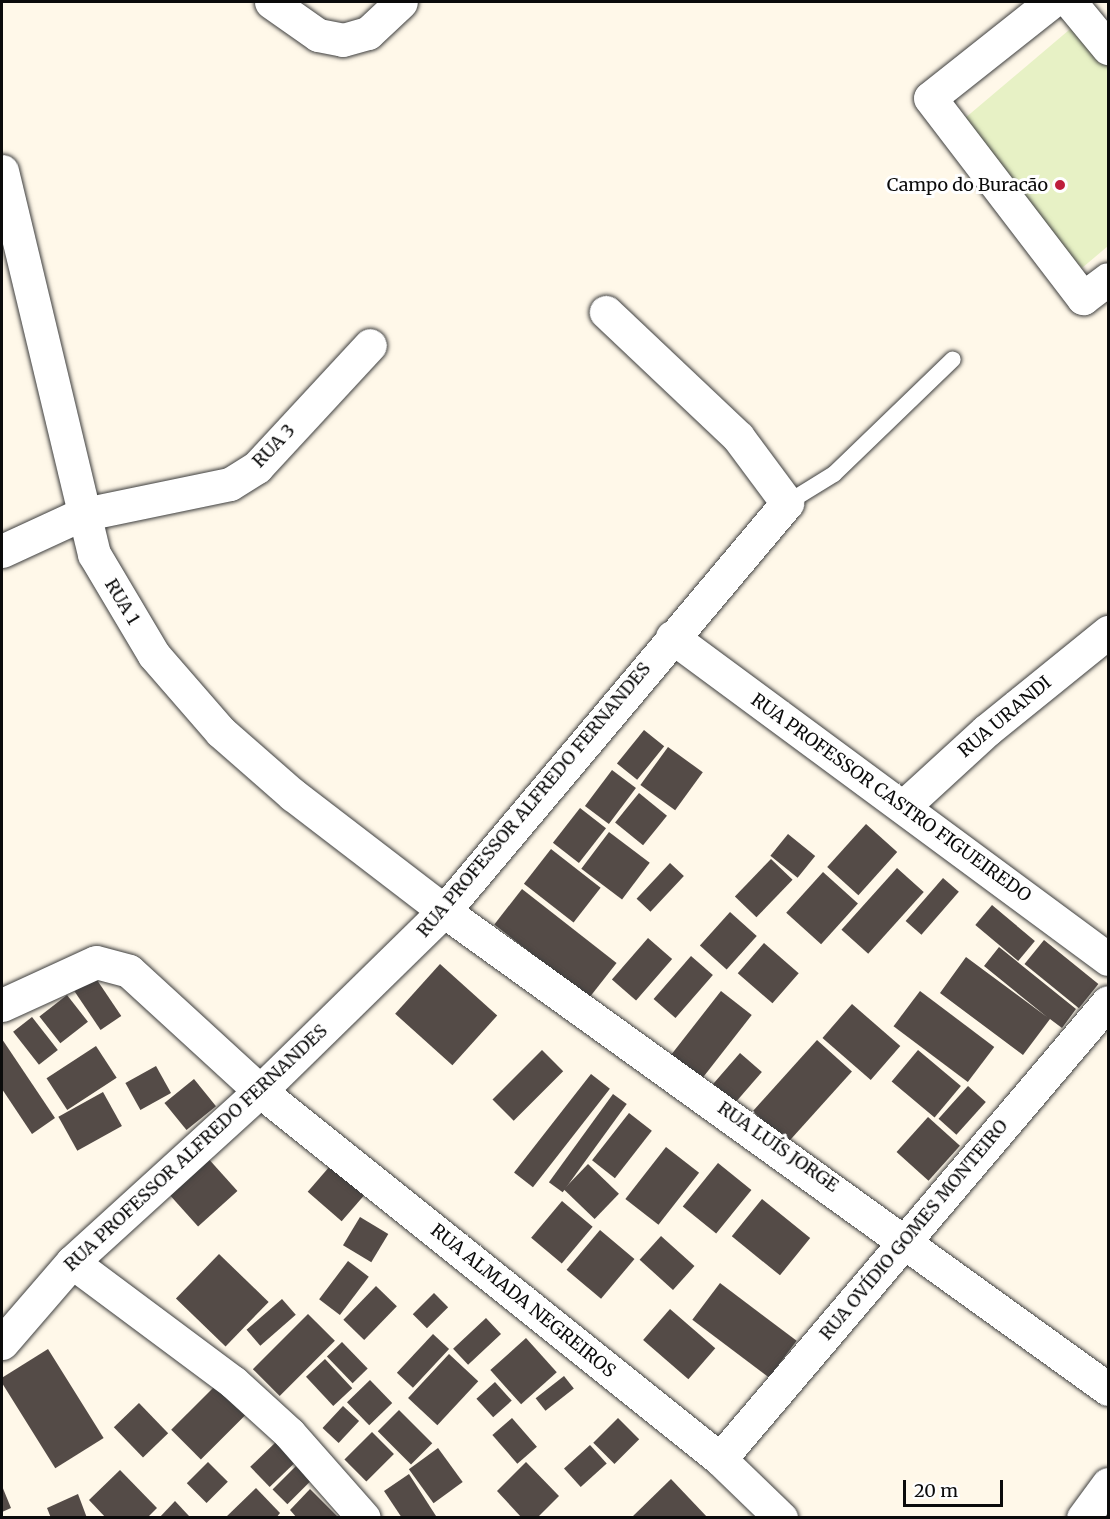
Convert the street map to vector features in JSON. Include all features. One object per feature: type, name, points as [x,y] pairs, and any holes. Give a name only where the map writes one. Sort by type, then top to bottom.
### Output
[{"type":"street","points":[[271,2],[318,35],[343,40],[368,33],[401,2]]},
{"type":"street","points":[[1051,2],[930,98],[1083,298],[1108,279]]},
{"type":"street","points":[[1070,2],[1108,48]]},
{"type":"street","name":"RUA 1","points":[[2,171],[80,515],[94,554],[154,655],[221,732],[293,795],[444,911]]},
{"type":"street","points":[[606,312],[738,437],[787,503]]},
{"type":"street","name":"RUA 3","points":[[2,551],[80,515],[230,484],[257,467],[370,345]]},
{"type":"street","name":"RUA PROFESSOR ALFREDO FERNANDES","points":[[2,1343],[72,1262],[260,1091],[444,911],[787,503]]},
{"type":"street","name":"RUA URANDI","points":[[904,806],[987,730],[1108,632]]},
{"type":"street","name":"RUA PROFESSOR CASTRO FIGUEIREDO","points":[[672,637],[904,806],[1108,959]]},
{"type":"street","name":"RUA LUÍS JORGE","points":[[444,911],[907,1238],[1108,1389]]},
{"type":"street","name":"RUA ALMADA NEGREIROS","points":[[2,1005],[42,983],[96,962],[129,971],[260,1091],[720,1459],[782,1518]]},
{"type":"street","name":"RUA OVÍDIO GOMES MONTEIRO","points":[[720,1459],[1108,1002]]},
{"type":"street","points":[[72,1262],[232,1382],[289,1433],[364,1518]]},
{"type":"street","points":[[1083,1518],[1108,1484]]},
{"type":"lane","points":[[787,503],[834,474],[953,359]]},
{"type":"green space","name":"Campo do Buracão","points":[[1082,19],[1108,49],[1108,246],[1082,268],[958,124]]},
{"type":"building","points":[[644,730],[664,746],[637,780],[617,763]]},
{"type":"building","points":[[668,747],[703,772],[675,810],[640,785]]},
{"type":"building","points":[[612,770],[636,788],[609,824],[585,806]]},
{"type":"building","points":[[639,793],[667,816],[643,845],[615,823]]},
{"type":"building","points":[[580,808],[606,828],[579,863],[553,843]]},
{"type":"building","points":[[866,824],[897,852],[858,895],[827,867]]},
{"type":"building","points":[[609,832],[650,863],[622,899],[581,869]]},
{"type":"building","points":[[788,834],[815,856],[798,878],[770,856]]},
{"type":"building","points":[[551,849],[601,888],[574,922],[524,884]]},
{"type":"building","points":[[771,859],[793,880],[756,917],[735,896]]},
{"type":"building","points":[[670,863],[684,876],[650,912],[637,899]]},
{"type":"building","points":[[897,868],[924,892],[868,954],[841,930]]},
{"type":"building","points":[[823,872],[858,903],[821,944],[786,913]]},
{"type":"building","points":[[943,878],[959,892],[921,935],[906,921]]},
{"type":"building","points":[[522,889],[617,963],[589,998],[494,924]]},
{"type":"building","points":[[992,905],[1035,941],[1018,961],[975,925]]},
{"type":"building","points":[[730,912],[757,936],[727,970],[700,945]]},
{"type":"building","points":[[648,938],[672,959],[636,1001],[612,980]]},
{"type":"building","points":[[1044,940],[1098,984],[1079,1008],[1024,964]]},
{"type":"building","points":[[764,943],[799,973],[772,1003],[738,973]]},
{"type":"building","points":[[999,947],[1076,1009],[1062,1028],[1050,1019],[1023,1055],[940,993],[966,957],[1047,1017],[984,966]]},
{"type":"building","points":[[691,956],[713,975],[675,1018],[654,999]]},
{"type":"building","points":[[440,964],[497,1016],[452,1065],[395,1014]]},
{"type":"building","points":[[95,977],[121,1016],[101,1030],[74,991]]},
{"type":"building","points":[[721,991],[752,1015],[699,1083],[668,1059]]},
{"type":"building","points":[[920,991],[994,1047],[968,1082],[894,1026]]},
{"type":"building","points":[[67,995],[88,1022],[60,1043],[39,1017]]},
{"type":"building","points":[[852,1004],[900,1046],[871,1080],[822,1038]]},
{"type":"building","points":[[32,1017],[58,1050],[39,1065],[13,1032]]},
{"type":"building","points":[[2,1039],[55,1118],[32,1134],[2,1089]]},
{"type":"building","points":[[817,1040],[852,1071],[788,1143],[753,1111]]},
{"type":"building","points":[[96,1046],[117,1078],[67,1110],[47,1078]]},
{"type":"building","points":[[542,1050],[563,1071],[514,1121],[493,1099]]},
{"type":"building","points":[[918,1050],[961,1086],[935,1117],[892,1081]]},
{"type":"building","points":[[740,1053],[762,1072],[735,1103],[713,1084]]},
{"type":"building","points":[[156,1066],[171,1093],[140,1110],[125,1083]]},
{"type":"building","points":[[591,1074],[610,1089],[533,1187],[514,1173]]},
{"type":"building","points":[[194,1079],[216,1106],[186,1130],[164,1103]]},
{"type":"building","points":[[968,1086],[986,1102],[956,1135],[939,1119]]},
{"type":"building","points":[[103,1092],[122,1126],[77,1151],[58,1117]]},
{"type":"building","points":[[613,1094],[627,1104],[563,1192],[549,1182]]},
{"type":"building","points":[[629,1113],[652,1131],[615,1178],[592,1160]]},
{"type":"building","points":[[928,1117],[960,1146],[929,1181],[897,1152]]},
{"type":"building","points":[[666,1147],[699,1173],[658,1225],[625,1199]]},
{"type":"building","points":[[206,1156],[237,1191],[198,1226],[167,1191]]},
{"type":"building","points":[[718,1163],[751,1190],[716,1234],[683,1207]]},
{"type":"building","points":[[588,1164],[619,1194],[595,1219],[564,1189]]},
{"type":"building","points":[[330,1166],[364,1196],[342,1221],[308,1192]]},
{"type":"building","points":[[762,1199],[810,1238],[780,1275],[732,1236]]},
{"type":"building","points":[[562,1201],[593,1227],[562,1263],[531,1238]]},
{"type":"building","points":[[360,1217],[388,1234],[371,1262],[343,1245]]},
{"type":"building","points":[[600,1230],[634,1259],[601,1299],[567,1270]]},
{"type":"building","points":[[661,1236],[694,1266],[673,1290],[640,1260]]},
{"type":"building","points":[[219,1254],[269,1302],[226,1347],[176,1299]]},
{"type":"building","points":[[348,1261],[369,1277],[340,1315],[319,1299]]},
{"type":"building","points":[[720,1283],[797,1341],[769,1378],[692,1320]]},
{"type":"building","points":[[376,1286],[397,1306],[364,1340],[343,1320]]},
{"type":"building","points":[[434,1293],[448,1307],[427,1328],[413,1314]]},
{"type":"building","points":[[282,1299],[296,1315],[260,1346],[247,1330]]},
{"type":"building","points":[[670,1309],[715,1348],[688,1379],[643,1340]]},
{"type":"building","points":[[308,1314],[335,1341],[280,1396],[253,1369]]},
{"type":"building","points":[[486,1318],[501,1334],[468,1365],[453,1349]]},
{"type":"building","points":[[433,1334],[449,1349],[413,1388],[397,1373]]},
{"type":"building","points":[[526,1338],[557,1372],[521,1404],[490,1370]]},
{"type":"building","points":[[342,1342],[368,1369],[353,1383],[327,1357]]},
{"type":"building","points":[[48,1349],[104,1438],[55,1468],[2,1383],[2,1378]]},
{"type":"building","points":[[449,1354],[478,1381],[437,1425],[408,1398]]},
{"type":"building","points":[[325,1359],[352,1388],[333,1406],[306,1377]]},
{"type":"building","points":[[564,1376],[574,1389],[545,1411],[536,1398]]},
{"type":"building","points":[[370,1380],[392,1403],[369,1425],[347,1402]]},
{"type":"building","points":[[220,1381],[250,1411],[201,1459],[171,1430]]},
{"type":"building","points":[[495,1382],[512,1401],[493,1417],[476,1399]]},
{"type":"building","points":[[139,1403],[168,1433],[143,1458],[114,1427]]},
{"type":"building","points":[[343,1406],[359,1421],[339,1443],[323,1428]]},
{"type":"building","points":[[399,1410],[432,1443],[411,1464],[378,1431]]},
{"type":"building","points":[[512,1418],[537,1447],[517,1464],[492,1435]]},
{"type":"building","points":[[618,1418],[639,1439],[614,1464],[593,1443]]},
{"type":"building","points":[[372,1432],[394,1454],[366,1481],[344,1460]]},
{"type":"building","points":[[279,1439],[298,1459],[270,1487],[250,1467]]},
{"type":"building","points":[[590,1445],[607,1464],[581,1487],[564,1468]]},
{"type":"building","points":[[438,1448],[463,1482],[434,1503],[409,1469]]},
{"type":"building","points":[[208,1462],[228,1482],[207,1503],[187,1483]]},
{"type":"building","points":[[526,1462],[559,1496],[537,1518],[522,1518],[497,1491]]},
{"type":"building","points":[[298,1464],[313,1479],[287,1504],[273,1489]]},
{"type":"building","points":[[120,1470],[157,1508],[147,1518],[106,1518],[89,1500]]},
{"type":"building","points":[[409,1474],[436,1516],[433,1518],[402,1518],[384,1491]]},
{"type":"building","points":[[671,1479],[708,1518],[631,1518]]},
{"type":"building","points":[[2,1486],[11,1508],[2,1512]]},
{"type":"building","points":[[256,1488],[280,1513],[276,1518],[225,1518]]},
{"type":"building","points":[[310,1489],[337,1516],[336,1518],[297,1518],[290,1510]]},
{"type":"building","points":[[78,1494],[87,1518],[51,1518],[47,1508]]},
{"type":"building","points":[[175,1501],[189,1516],[159,1518]]},
{"type":"place","name":"Campo do Buracão","points":[[1060,185]]}]
